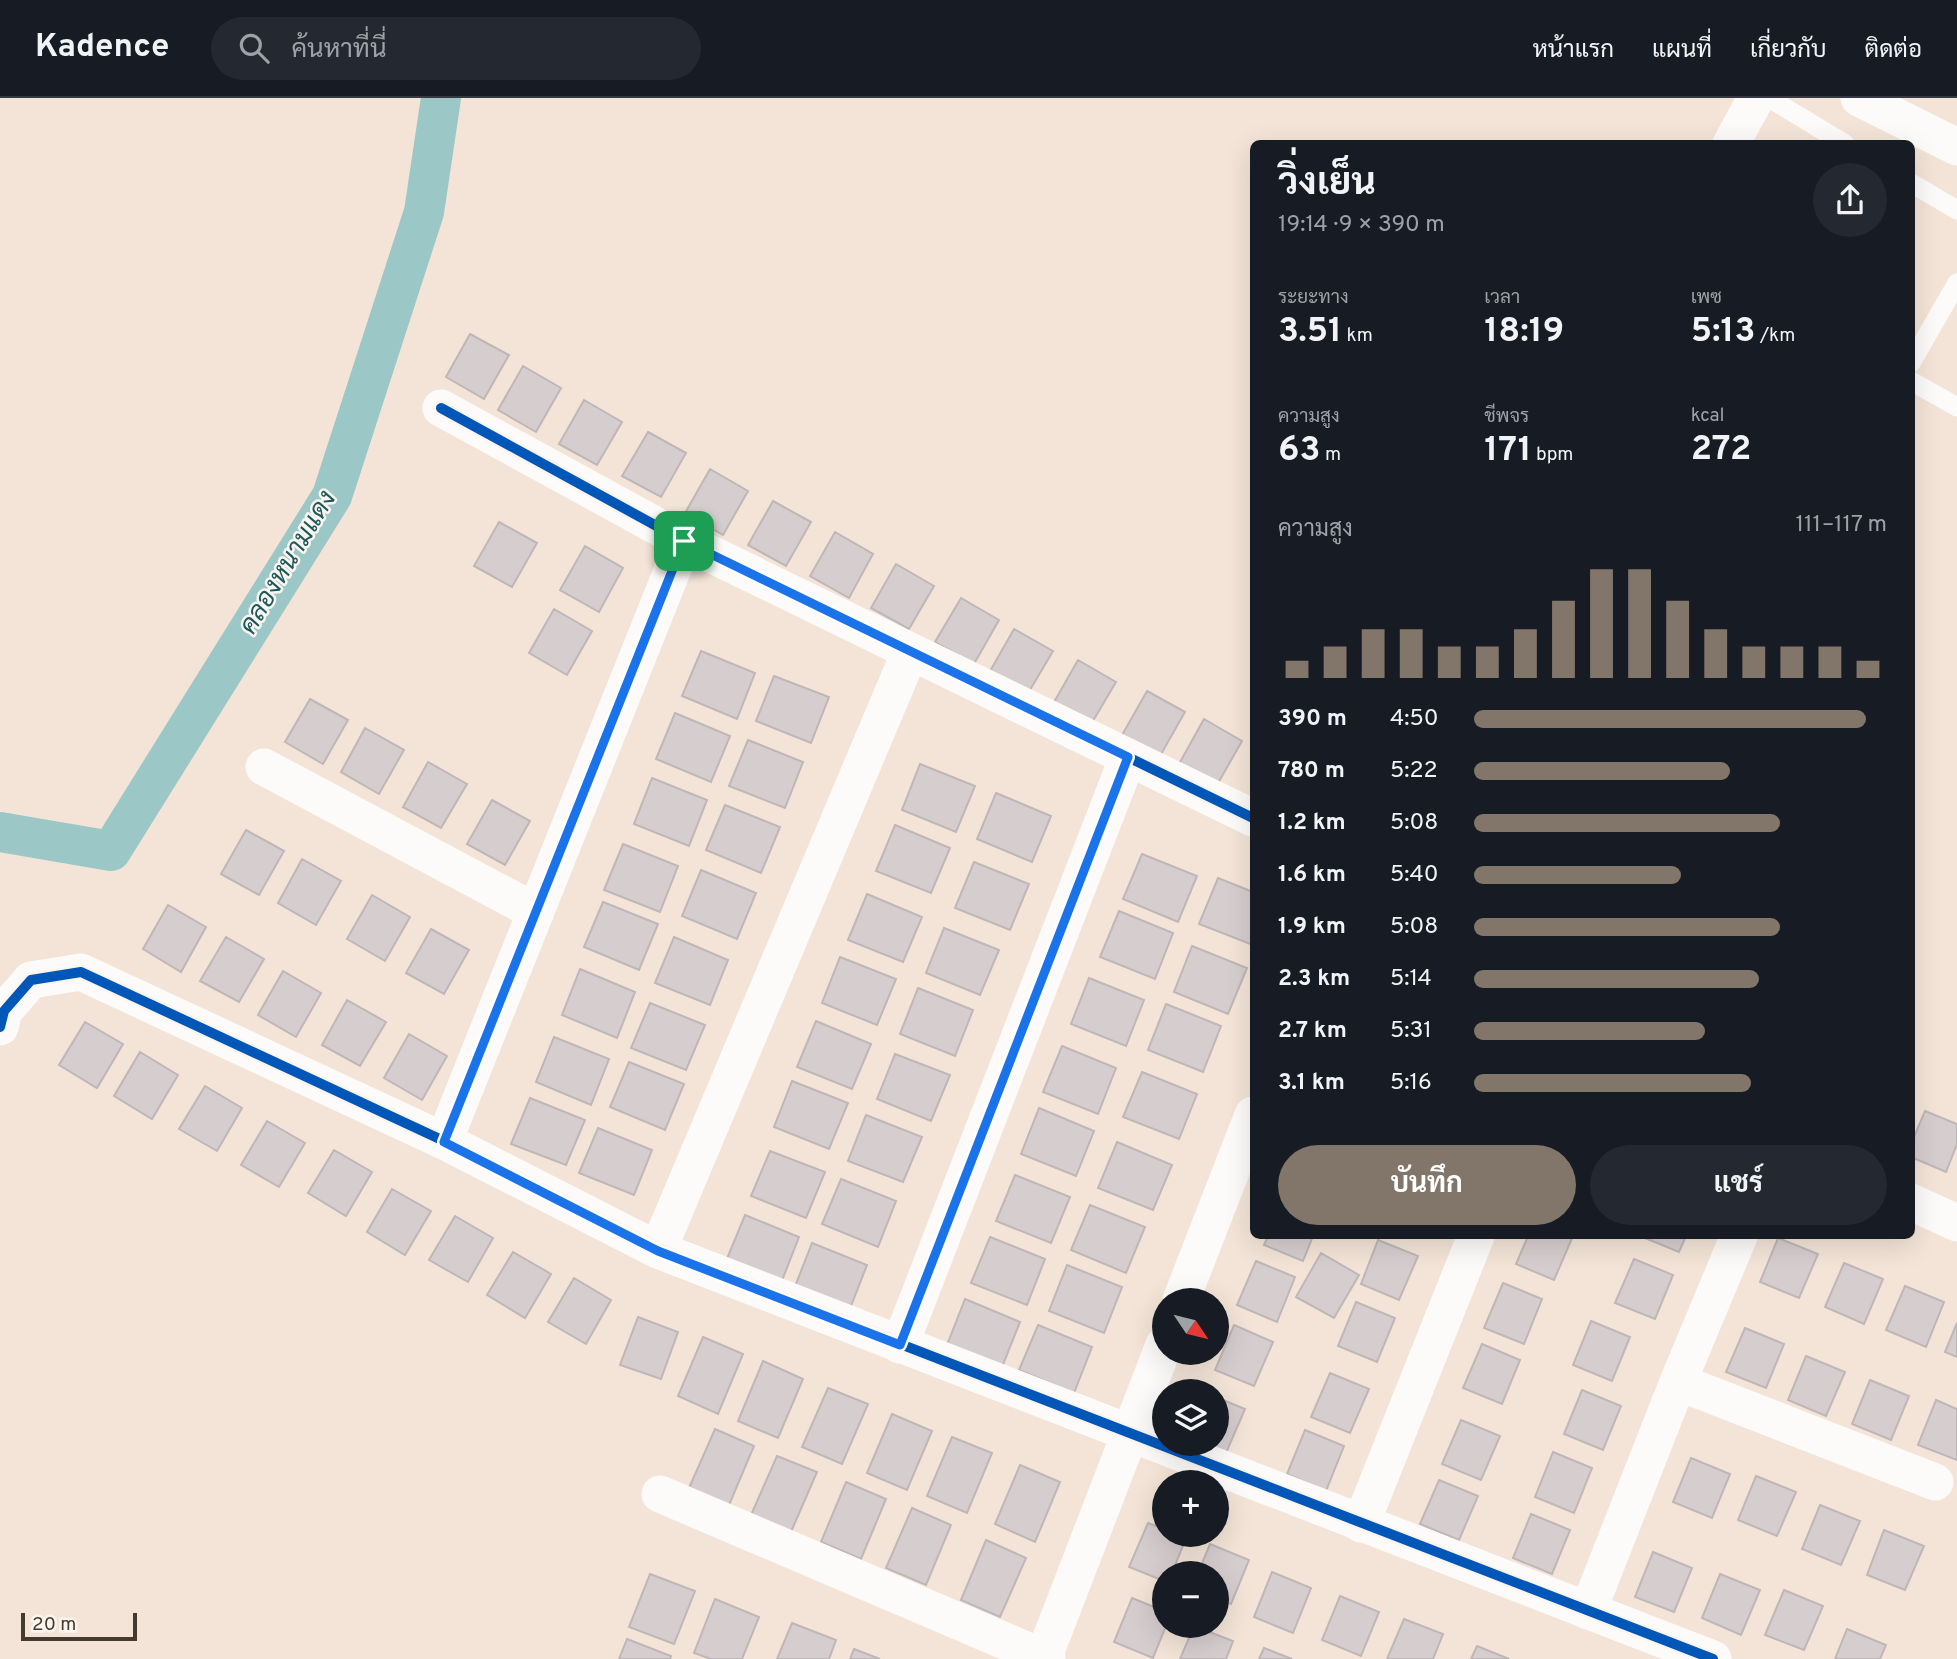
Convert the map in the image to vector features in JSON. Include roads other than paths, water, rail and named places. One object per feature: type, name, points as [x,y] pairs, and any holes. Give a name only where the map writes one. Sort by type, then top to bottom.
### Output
[{"type":"street","points":[[1735,140],[1756,98]]},
{"type":"street","points":[[1859,98],[1957,147]]},
{"type":"street","points":[[441,408],[684,541],[1250,817]]},
{"type":"street","points":[[444,1142],[684,541]]},
{"type":"street","points":[[658,1251],[910,652]]},
{"type":"street","points":[[900,1345],[1128,757]]},
{"type":"street","points":[[264,767],[536,912]]},
{"type":"street","points":[[0,1027],[4,1011],[31,980],[81,972],[444,1142],[658,1251],[1713,1659]]},
{"type":"street","points":[[1186,1288],[1250,1123]]},
{"type":"street","points":[[1915,1204],[1957,1223]]},
{"type":"street","points":[[1361,1524],[1475,1239]]},
{"type":"street","points":[[1588,1611],[1738,1239]]},
{"type":"street","points":[[660,1494],[1044,1658],[1156,1365]]},
{"type":"street","points":[[1678,1382],[1935,1482]]},
{"type":"lane","points":[[1769,98],[1838,140]]},
{"type":"lane","points":[[1915,190],[1957,210]]},
{"type":"lane","points":[[1915,356],[1957,283]]},
{"type":"lane","points":[[1915,383],[1957,407]]},
{"type":"waterway","name":"คลองหนามแดง","points":[[0,832],[111,851],[332,496],[424,212],[441,98]]}]
